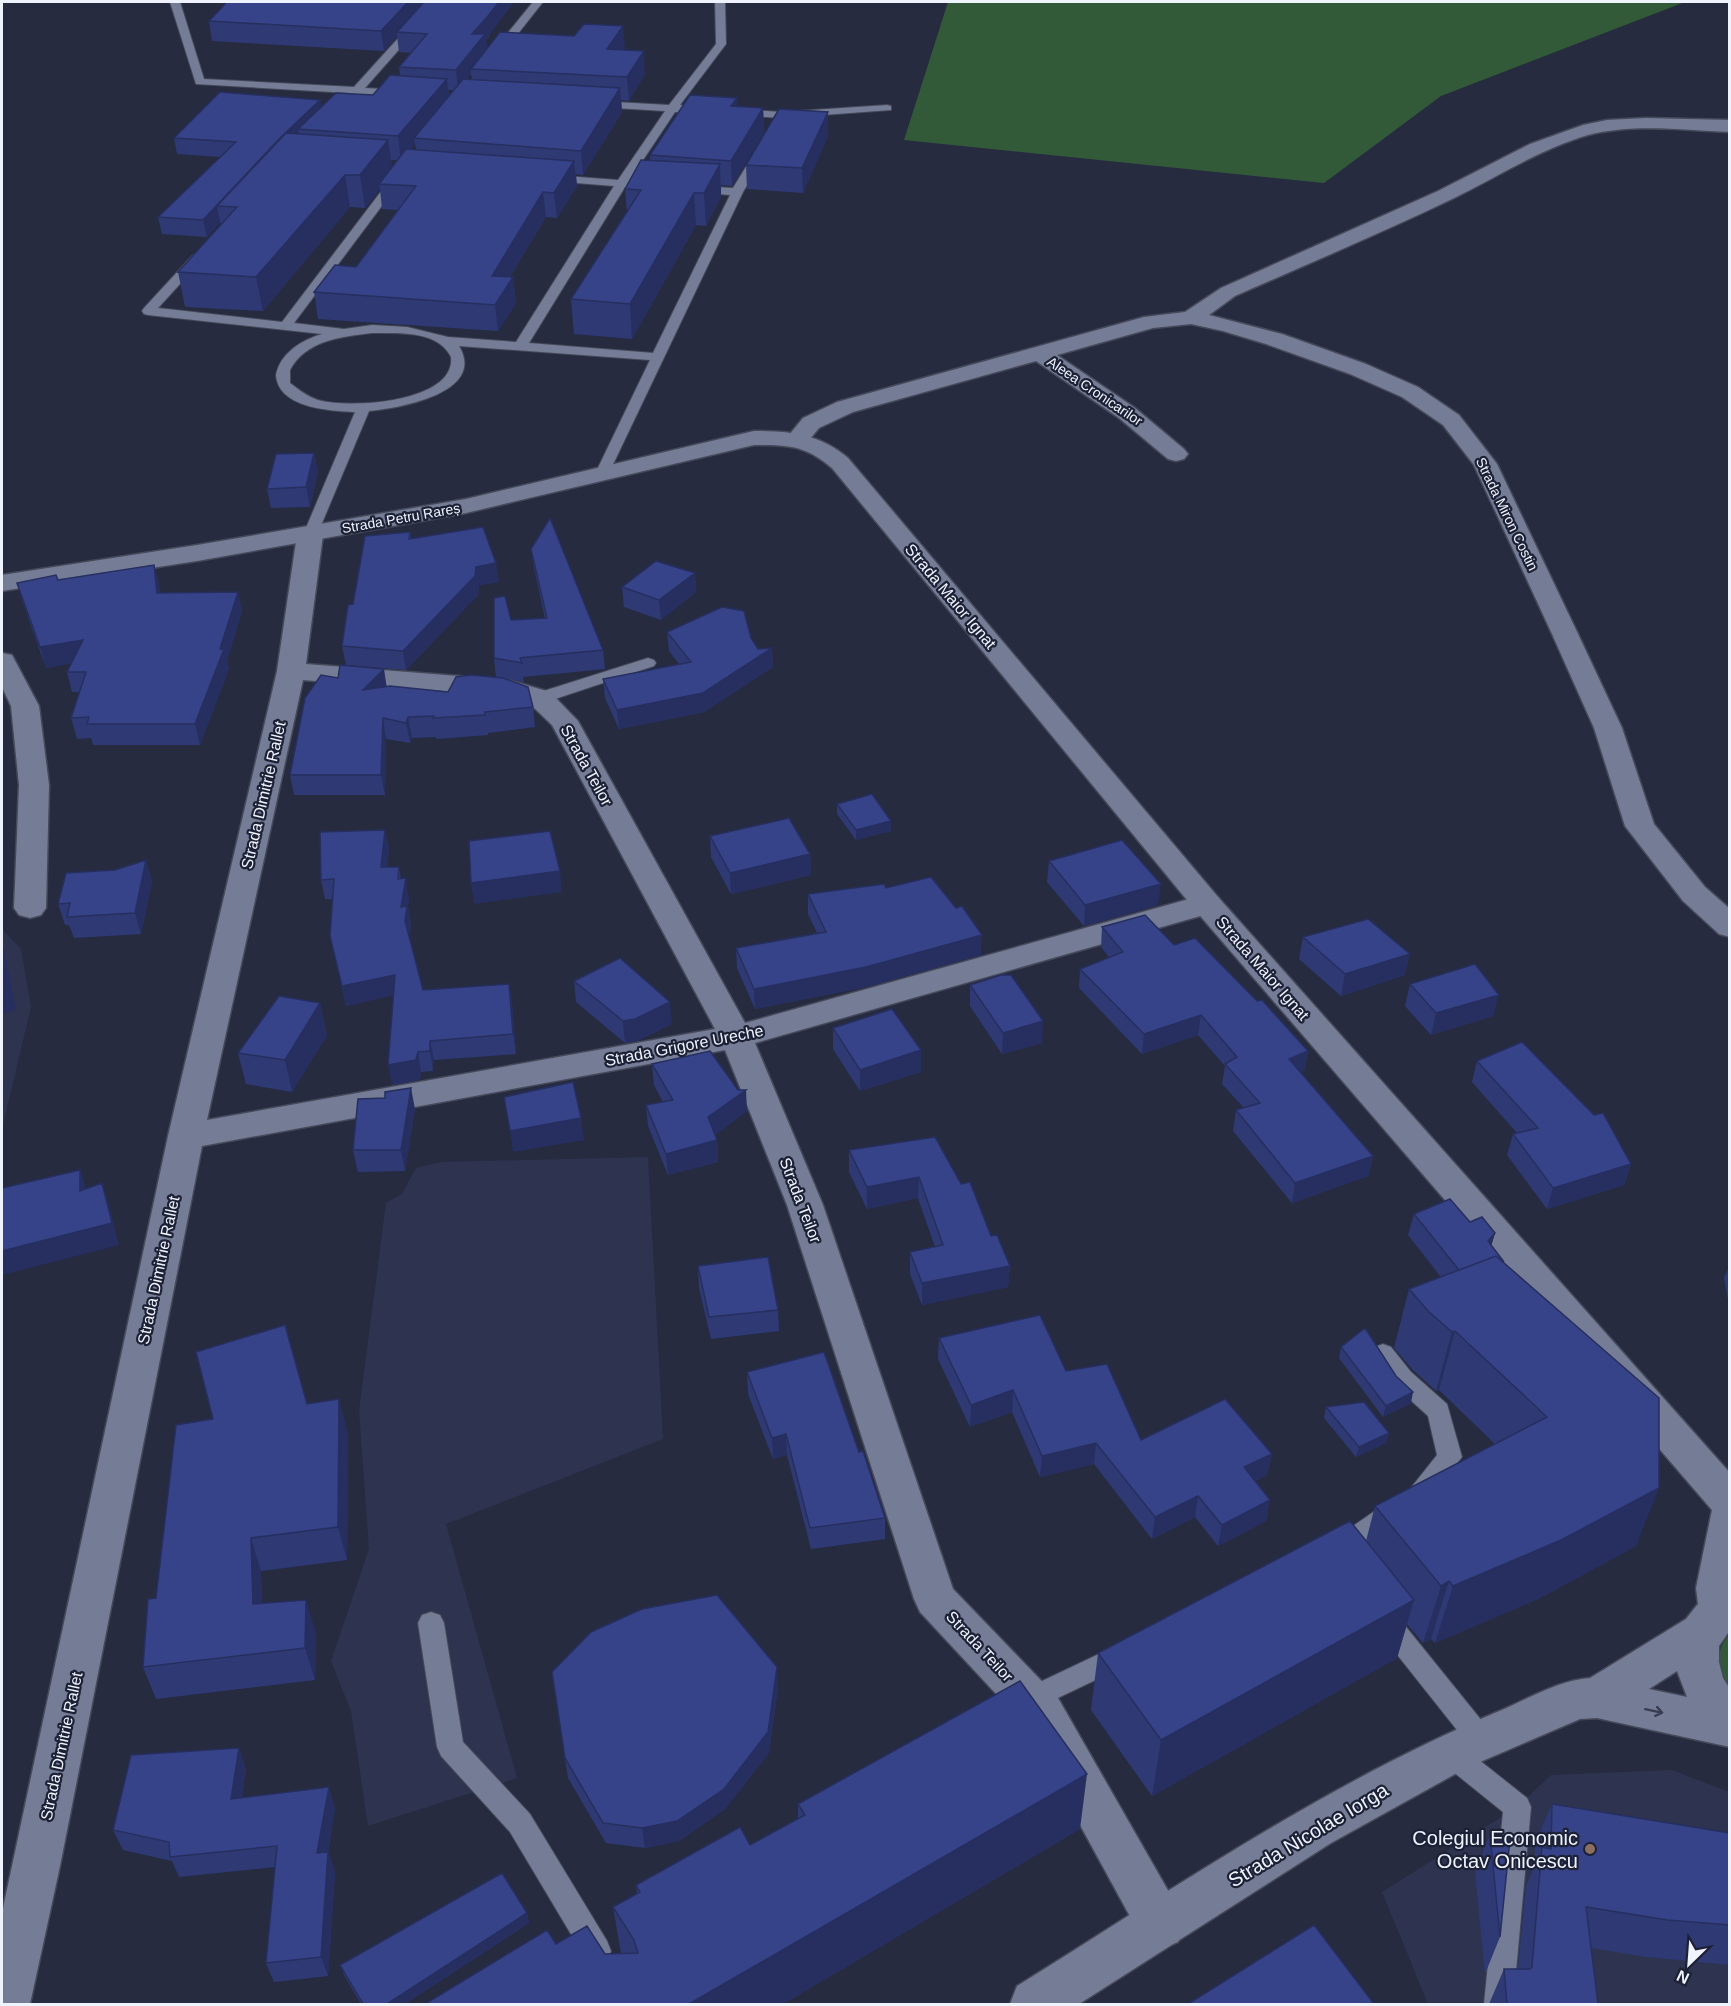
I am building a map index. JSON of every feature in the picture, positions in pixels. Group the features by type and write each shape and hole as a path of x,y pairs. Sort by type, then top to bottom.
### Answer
{"street":[{"path":"1191,318 1228,292 1445,195 1537,148 1583,131 1607,126 1646,124 1730,126"},
{"name":"Strada Miron Costin","path":"797,440 811,423 845,407 1152,322 1191,318 1227,325 1264,336 1358,369 1410,392 1451,420 1485,464 1608,728 1641,826 1694,894 1730,927"},
{"name":"Aleea Cronicarilor","path":"1040,354 1112,400 1176,454"},
{"name":"Strada Petru Rareș","path":"2,583 310,535 466,506 754,438 797,440"},
{"name":"Strada Maior Ignat","path":"797,440 824,447 840,463 1207,904 1730,1502"},
{"name":"Strada Dimitrie Rallet","path":"5,2004 36,1866 186,1136 291,671 310,535"},
{"path":"2,661 25,706 34,785 30,908"},
{"name":"Strada Teilor","path":"291,671 509,688 540,698 564,721 736,1037 805,1205 935,1599 1042,1712 1161,1925"},
{"name":"Strada Grigore Ureche","path":"186,1136 736,1037 1207,904"},
{"path":"1730,1515 1717,1588 1717,1617 1697,1646 1696,1662 1700,1679 1708,1696 1730,1725"},
{"name":"Strada Nicolae Iorga","path":"1597,1698 1717,1617"},
{"name":"Strada Nicolae Iorga","path":"1035,2004 1314,1827 1466,1746 1579,1699 1597,1698 1730,1725"}],"lane":[{"path":"175,2 200,82 415,94"},
{"path":"342,105 436,2"},
{"path":"489,62 538,2"},
{"path":"520,346 621,184 672,108 721,44 720,2"},
{"path":"590,104 722,111 779,119 887,108"},
{"path":"602,474 737,192 765,144"},
{"path":"285,326 406,166"},
{"path":"537,177 737,192"},
{"path":"202,252 148,311 343,333"},
{"path":"445,341 457,352 459,364 454,376 440,388 401,403 363,408 336,407 312,402 295,394 284,384 282,372 287,360 294,354 320,339 372,329 401,329 426,333 445,341 657,357"},
{"path":"310,535 363,408"},
{"path":"540,698 648,663"},
{"path":"1333,1560 1421,1492 1450,1457 1438,1412 1403,1379 1383,1353"},
{"path":"1369,1600 1466,1746 1517,1807 1499,2004"},
{"path":"431,1623 450,1747 520,1823 613,1976"},
{"path":"1030,1699 1143,1644"}],"shaded area":[{"path":"2,929 21,949 31,1007 2,1129"},
{"path":"648,1157 663,1439 446,1524 517,1778 368,1826 351,1711 331,1661 369,1549 359,1411 386,1203 402,1194 416,1168 442,1162"},
{"name":"Colegiul Economic Octav Onicescu","path":"1672,1770 1729,1792 1729,2004 1428,2004 1382,1892 1517,1807 1551,1775"}],"green space":[{"path":"948,2 1685,2 1441,96 1324,183 904,140"},
{"path":"1729,1635 1729,1694 1721,1672 1719,1657"}],"building":[{"path":"227,2 408,2 381,31 209,21"},
{"path":"424,2 499,2 472,34 485,34 456,70 399,67 427,34 397,32"},
{"path":"584,24 623,26 607,49 644,51 627,77 471,69 500,32 574,36"},
{"path":"390,75 447,79 398,136 298,129 336,93 373,95"},
{"path":"463,79 620,88 581,151 414,138"},
{"path":"220,92 320,100 280,138 203,220 158,217 236,142 174,138"},
{"path":"690,95 737,98 731,106 763,108 731,161 650,155"},
{"path":"779,109 828,112 802,168 746,165"},
{"path":"286,133 388,140 360,175 345,175 256,277 178,272 237,207 217,206"},
{"path":"406,149 574,161 554,193 543,192 492,276 513,277 495,305 314,292 335,265 356,267 416,186 379,184"},
{"path":"641,160 720,164 704,193 694,193 630,304 571,299 641,190 625,189"},
{"path":"314,453 306,487 267,489 276,454"},
{"path":"550,518 603,650 520,658 522,663 494,658 494,598 505,596 511,620 547,618 531,549"},
{"path":"483,527 496,563 476,567 475,576 403,651 342,646 348,605 353,604 365,536 410,532 409,539"},
{"path":"656,561 695,573 659,600 622,587"},
{"path":"154,565 157,593 238,592 220,649 224,649 195,724 87,724 89,717 71,718 86,672 67,672 83,640 40,647 17,583 56,575 58,580"},
{"path":"722,607 744,611 751,638 758,649 772,648 703,693 617,710 603,679 691,662 667,632"},
{"path":"340,665 384,669 363,690 390,686 448,692 456,677 471,675 503,678 528,687 533,707 485,712 485,715 408,717 406,723 383,718 381,775 290,775 305,698 321,675 338,678"},
{"path":"872,794 891,821 856,830 837,804"},
{"path":"789,818 810,854 730,873 710,836"},
{"path":"385,830 381,867 399,867 398,879 406,878 401,907 407,906 405,921 423,990 509,984 513,1034 430,1041 430,1051 418,1052 416,1060 388,1065 395,975 342,986 330,936 334,879 321,880 320,832"},
{"path":"550,831 560,871 471,883 469,841"},
{"path":"1122,840 1161,884 1085,905 1049,861"},
{"path":"146,860 135,913 67,917 70,903 58,904 66,873 115,870"},
{"path":"931,877 956,908 962,906 982,935 866,967 754,989 736,948 826,932 808,894 884,884 886,888"},
{"path":"1145,915 1174,945 1195,938 1257,1001 1262,1000 1308,1051 1289,1059 1373,1156 1295,1183 1236,1110 1260,1103 1225,1064 1237,1057 1201,1015 1144,1034 1080,969 1123,952 1102,927"},
{"path":"1368,919 1410,954 1345,974 1303,937"},
{"path":"620,958 670,1002 635,1019 623,1021 574,981"},
{"path":"1475,964 1499,995 1436,1013 1410,984"},
{"path":"1001,975 1011,975 1043,1021 1003,1033 970,985"},
{"path":"279,996 320,1003 285,1060 238,1053"},
{"path":"892,1009 921,1050 860,1070 833,1028"},
{"path":"1522,1042 1594,1115 1603,1113 1631,1164 1553,1188 1513,1134 1538,1128 1477,1061"},
{"path":"710,1051 738,1090 746,1090 708,1117 717,1140 666,1154 646,1105 673,1100 652,1064"},
{"path":"573,1082 581,1118 510,1131 504,1097"},
{"path":"411,1088 401,1150 353,1150 358,1099 385,1098 385,1092"},
{"path":"935,1137 961,1184 970,1182 991,1236 997,1235 1010,1266 922,1283 910,1252 943,1245 919,1177 867,1187 849,1150"},
{"path":"80,1170 80,1191 102,1183 112,1223 2,1251 2,1188"},
{"path":"1450,1199 1470,1222 1482,1217 1495,1233 1488,1241 1504,1262 1496,1256 1459,1270 1414,1214"},
{"path":"1496,1256 1659,1398 1659,1488 1561,1540 1453,1586 1449,1581 1441,1586 1375,1506 1547,1417 1455,1331 1452,1332 1428,1311 1409,1289"},
{"path":"768,1257 778,1310 709,1317 698,1266"},
{"path":"1040,1315 1066,1371 1107,1364 1141,1440 1225,1399 1272,1454 1244,1467 1270,1500 1222,1525 1198,1496 1155,1517 1096,1443 1042,1456 1013,1390 971,1405 939,1338"},
{"path":"285,1325 307,1404 339,1399 338,1527 251,1538 253,1604 306,1600 305,1648 143,1667 148,1599 156,1598 176,1425 213,1419 196,1352"},
{"path":"1365,1328 1396,1376 1413,1392 1386,1406 1341,1347"},
{"path":"824,1352 859,1452 863,1451 885,1518 810,1528 786,1434 772,1438 747,1372"},
{"path":"1364,1402 1389,1433 1359,1447 1326,1407"},
{"path":"1350,1521 1414,1600 1161,1740 1098,1653"},
{"path":"717,1595 777,1667 768,1732 724,1789 677,1821 642,1828 603,1823 565,1758 552,1672 591,1632 642,1609"},
{"path":"1020,1681 1087,1774 689,2004 425,2004 547,1930 556,1944 587,1926 605,1954 638,1953 634,1940 613,1907 640,1892 636,1885 740,1827 750,1845 805,1815 798,1804"},
{"path":"239,1748 231,1799 329,1787 317,1853 328,1852 321,1957 266,1963 277,1846 170,1857 169,1842 113,1830 131,1755"},
{"path":"1552,1804 1730,1833 1730,1925 1667,1920 1586,1907 1598,2004 1507,2004 1504,1969 1530,1969 1532,1967 1542,1847 1551,1849"},
{"path":"1490,1834 1510,1839 1500,1937"},
{"path":"502,1873 527,1913 387,2004 363,2004 340,1965"},
{"path":"1314,1925 1374,2004 1188,2004"}],"place":[{"name":"Colegiul Economic Octav Onicescu","path":"1590,1849"}]}
